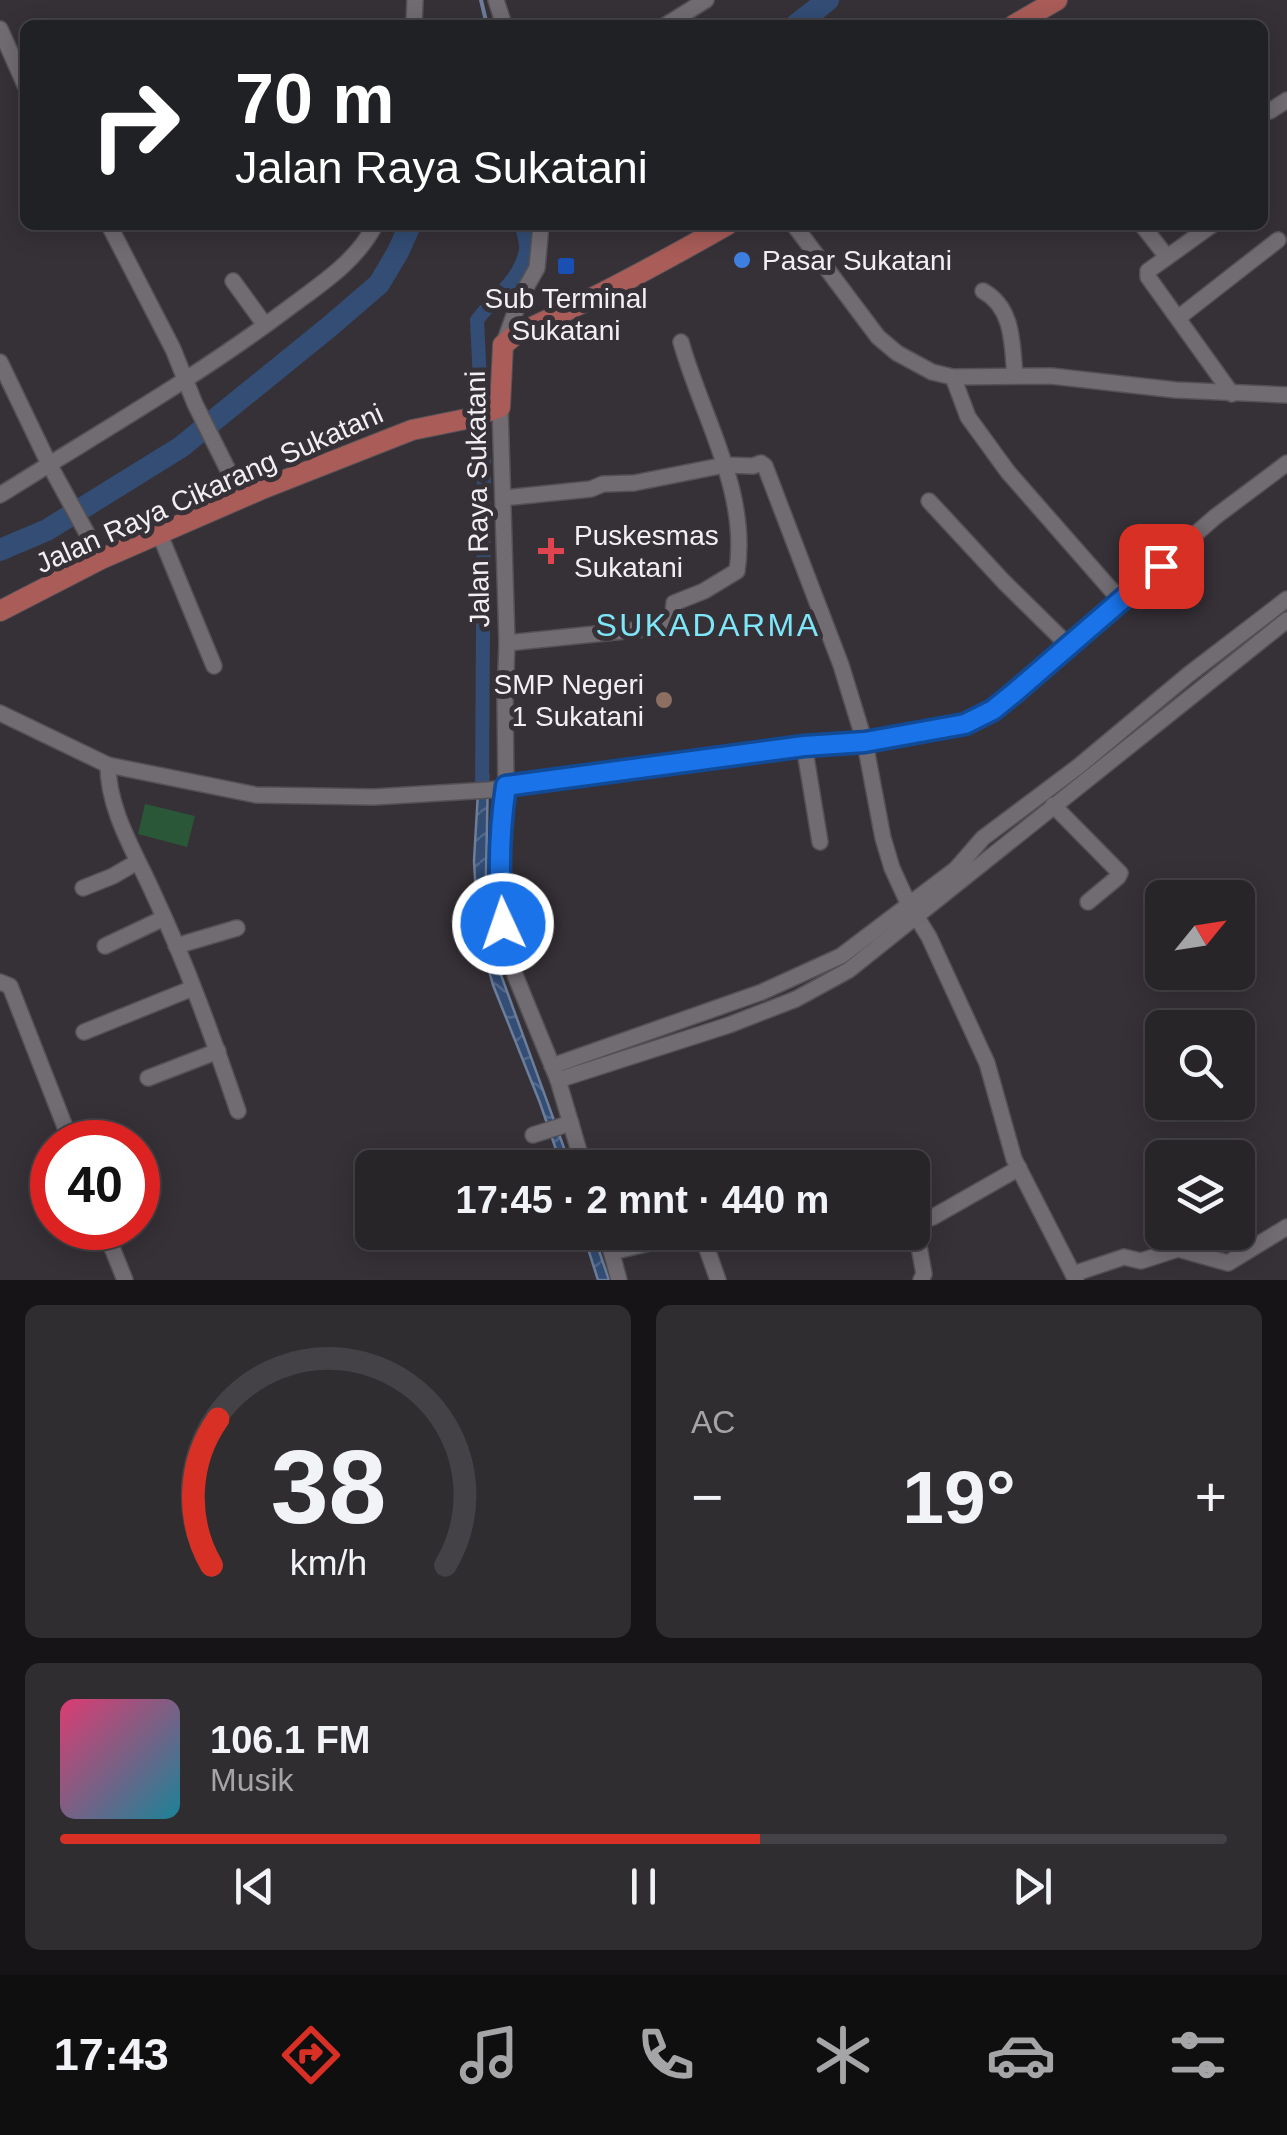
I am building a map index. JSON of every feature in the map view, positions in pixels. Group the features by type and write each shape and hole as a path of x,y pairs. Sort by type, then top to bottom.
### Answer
{"main road":[{"path":"1023,20 1057,0"},
{"name":"Jalan Raya Sukatani","path":"486,412 504,345 515,334 619,285 718,230"},
{"name":"Jalan Raya Cikarang Sukatani","path":"0,611 98,553 160,534 412,430 486,412"}],"street":[{"path":"674,20 706,0"},
{"path":"0,29 20,74"},
{"path":"1270,111 1287,100"},
{"path":"112,230 242,498"},
{"path":"0,495 186,380 265,326 334,274 354,256 372,230"},
{"path":"504,345 520,296 537,268 541,230"},
{"path":"798,230 878,337 932,372 953,377 1050,376 1287,396"},
{"path":"1146,230 1167,257"},
{"path":"1205,230 1148,271 1148,277 1232,394"},
{"path":"1178,318 1278,240"},
{"path":"233,282 265,326"},
{"path":"983,291 1004,310 1015,376"},
{"path":"507,643 664,627 673,617 674,603 737,571 736,506 681,342"},
{"path":"0,362 98,553"},
{"path":"953,377 968,416 999,460 1121,600"},
{"name":"Jalan Raya Sukatani","path":"486,412 504,498 506,786 500,824 500,898 515,976 555,1073 553,1129 570,1150"},
{"path":"0,714 108,765 256,795 374,797 489,790 804,746 865,742 965,724 1014,693 1214,518 1287,462"},
{"path":"504,498 591,490 603,484 634,483 725,465 766,466 841,665 865,742 892,868 987,1063 1019,1168 1075,1277 1124,1258 1141,1261 1178,1249 1228,1263 1287,1227"},
{"path":"929,501 1068,645"},
{"path":"160,534 214,666"},
{"path":"555,1073 711,1030 796,999 850,970 1053,806 1116,745 1287,599"},
{"path":"555,1073 812,971 916,917 983,838 1287,620"},
{"path":"804,746 820,842"},
{"path":"108,765 108,785 136,862 176,946 238,1111"},
{"path":"1053,806 1120,873 1088,902"},
{"path":"83,888 136,862"},
{"path":"105,946 164,918"},
{"path":"176,946 237,928"},
{"path":"812,971 820,986"},
{"path":"0,982 10,986 62,1120"},
{"path":"84,1032 193,988"},
{"path":"704,1014 711,1030"},
{"path":"667,1026 683,1039"},
{"path":"148,1078 218,1052"},
{"path":"930,1218 1019,1168"},
{"path":"113,1250 125,1280"},
{"path":"619,1280 612,1252 621,1250"},
{"path":"706,1250 718,1280"},
{"path":"919,1250 922,1280"}],"green space":[{"path":"145,804 195,816 187,847 138,834"}],"water":[{"path":"479,775 488,775 485,921 489,942 565,1150 556,1150 493,985 478,931 474,861"},
{"path":"588,1250 599,1250 609,1280 598,1280"}],"waterway":[{"path":"481,0 486,20"},
{"path":"802,20 828,0"},
{"path":"0,550 47,530 181,447 379,284 408,230"},
{"path":"482,792 484,462 477,320 519,270 526,250 523,230"}],"place":[{"name":"Pasar Sukatani","path":"742,260"},
{"name":"Sub Terminal Sukatani","path":"566,266"},
{"name":"Puskesmas Sukatani","path":"551,551"},
{"name":"SMP Negeri 1 Sukatani","path":"664,700"}],"district":[{"name":"SUKADARMA","path":"708,625"}],"route":[{"path":"503,924 500,824 506,786 804,746 865,742 965,724 993,710 1161,566"}]}
